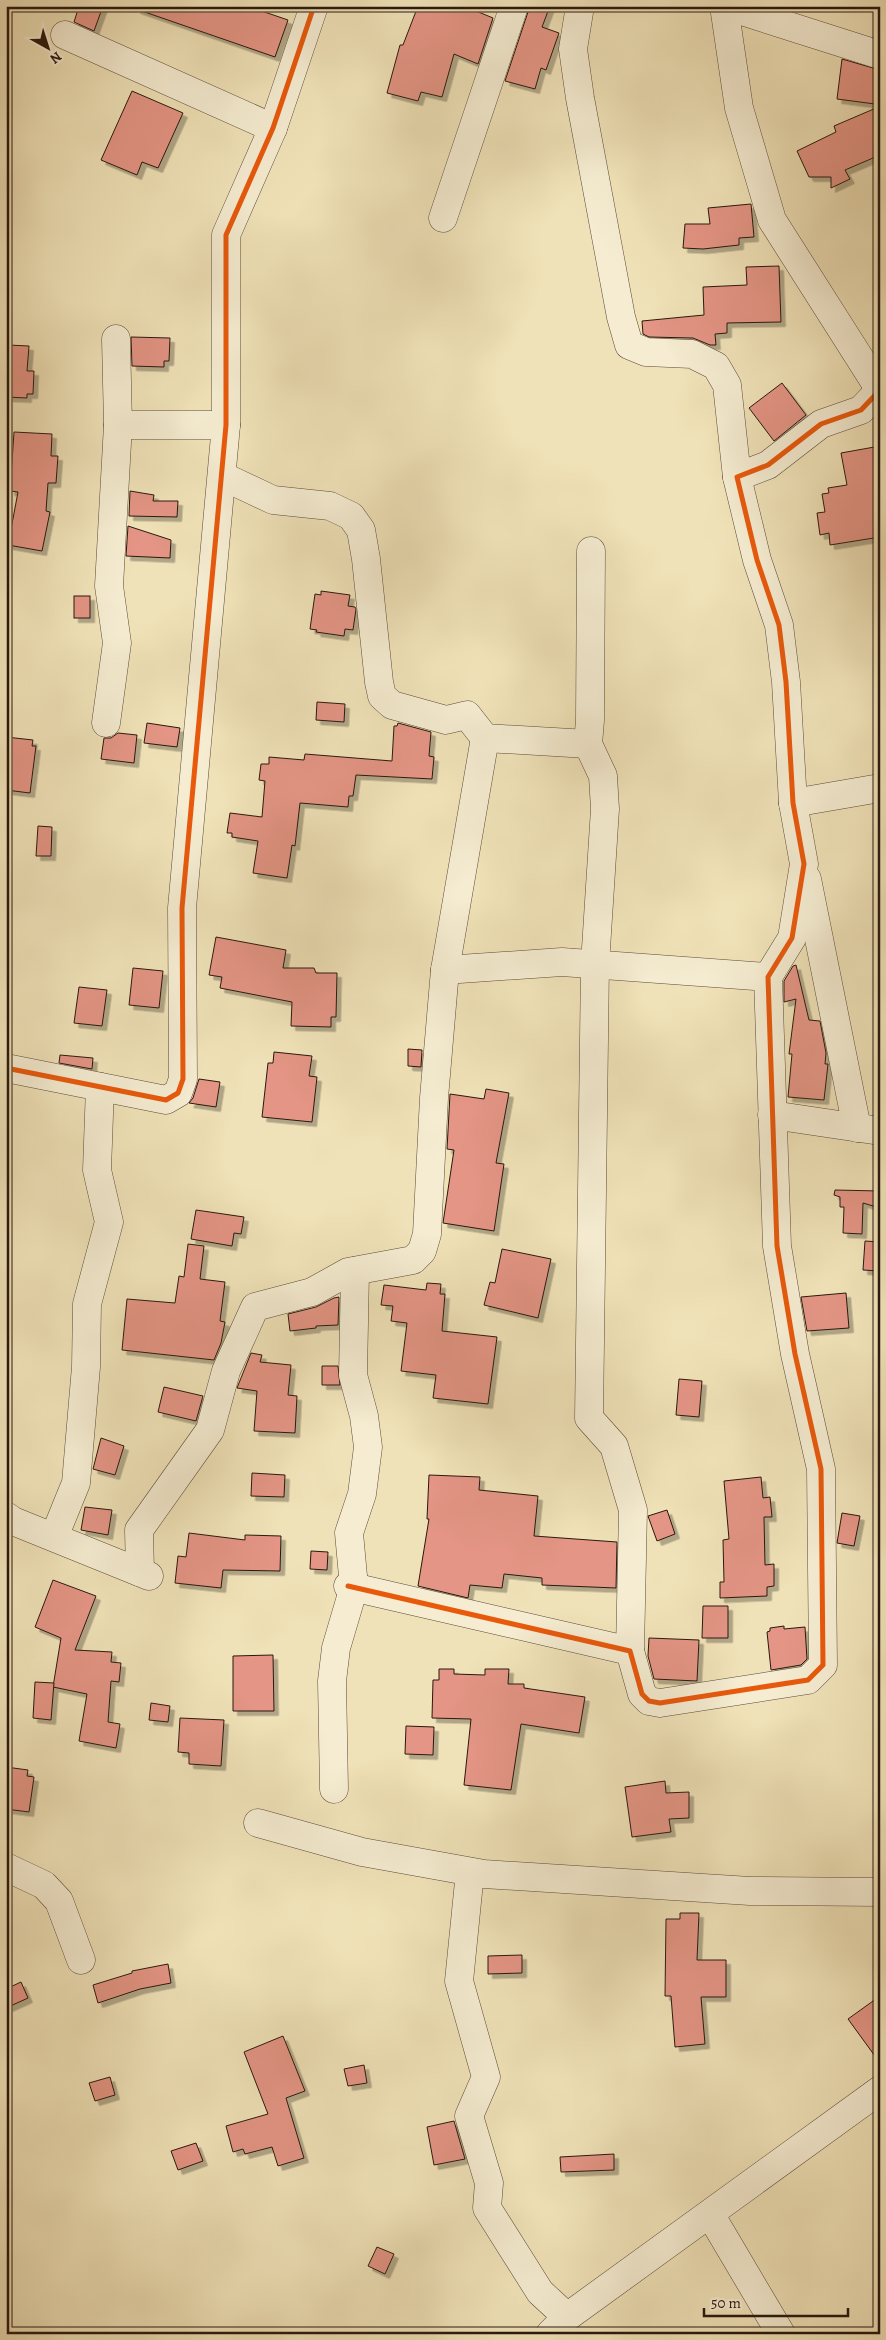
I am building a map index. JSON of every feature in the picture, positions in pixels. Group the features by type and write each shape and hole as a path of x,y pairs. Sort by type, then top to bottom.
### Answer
{"street":[{"path":"6,1068 166,1100 178,1093 183,1079 182,908 226,425 226,235 273,128 314,6"},
{"path":"443,218 514,6"},
{"path":"580,6 573,49 580,98 620,317 630,345 646,352 692,354 716,366 727,385 737,478 757,560 779,625 786,682 793,803 804,864 869,1129 772,1115"},
{"path":"737,478 768,465 821,424 861,410 880,390 772,220 740,108 725,6 880,55"},
{"path":"65,35 273,128"},
{"path":"106,723 117,642 109,586 118,425 116,339"},
{"path":"118,425 226,425"},
{"path":"6,1516 13,1521 144,1574 140,1530 210,1430 226,1371 255,1307 312,1292 348,1272 413,1260 422,1251 426,1234 434,1098 445,970 485,738 467,715 446,720 392,704 382,696 366,559 361,530 351,516 330,506 273,500 222,476"},
{"path":"591,551 590,720 588,744 603,776 605,809 595,964 589,1418 614,1446 633,1510 630,1651 642,1694 649,1701 660,1703 808,1680 823,1665 821,1469 795,1354 777,1246 768,977 792,938 804,864"},
{"path":"485,738 588,744"},
{"path":"793,803 880,788"},
{"path":"445,970 562,962 768,977"},
{"path":"54,1537 76,1483 86,1367 87,1304 109,1222 97,1170 100,1086"},
{"path":"334,1789 332,1681 336,1648 351,1587 349,1533 362,1494 368,1447 364,1416 353,1375 355,1271"},
{"path":"351,1587 630,1651"},
{"path":"258,1823 362,1852 470,1872 750,1892 880,1892"},
{"path":"6,1866 44,1884 59,1900 81,1960"},
{"path":"470,1872 459,1981 486,2077 469,2116 489,2182 487,2208 559,2325 710,2214 877,2099"},
{"path":"710,2214 781,2334"}],"building":[{"path":"79,6 103,6 94,31 74,22"},
{"path":"137,6 247,6 288,20 275,57 136,9"},
{"path":"418,6 464,6 493,18 478,64 454,54 442,97 421,92 418,101 387,93 400,45 403,45"},
{"path":"530,6 550,6 542,27 559,33 546,70 541,68 535,89 505,81"},
{"path":"842,59 880,70 875,104 837,99"},
{"path":"132,91 183,113 158,168 142,162 137,175 101,160"},
{"path":"876,108 880,118 880,155 845,170 850,179 831,188 831,177 809,177 797,151 836,132 834,126"},
{"path":"751,204 754,237 739,238 739,245 703,249 683,248 685,224 710,224 708,208"},
{"path":"779,266 781,322 727,323 727,333 715,334 716,345 710,345 693,338 649,337 643,334 642,321 704,315 703,287 747,285 746,267"},
{"path":"131,337 170,338 169,361 164,361 164,367 132,366"},
{"path":"8,345 29,346 27,371 34,371 33,394 27,394 27,398 6,397"},
{"path":"782,383 806,415 774,441 749,408"},
{"path":"14,432 52,434 51,456 58,456 56,483 48,483 46,511 50,512 42,551 8,545 18,492 10,491"},
{"path":"880,446 880,537 830,545 829,533 820,535 817,513 825,512 822,494 829,493 828,488 847,485 841,453"},
{"path":"130,491 154,495 153,501 178,501 177,517 129,516"},
{"path":"128,526 171,540 170,558 126,556"},
{"path":"321,591 350,595 348,606 355,607 356,609 353,630 345,629 344,636 316,632 317,630 310,629 315,594 321,595"},
{"path":"74,596 90,596 90,618 74,618"},
{"path":"317,702 345,704 344,722 316,720"},
{"path":"147,723 180,728 177,747 144,743"},
{"path":"398,723 431,732 429,756 434,757 432,779 356,775 353,796 349,796 348,807 300,803 295,846 292,845 287,878 253,873 258,841 232,837 232,833 227,833 230,813 262,817 265,781 259,780 261,764 269,764 269,757 304,760 305,754 392,761 394,726 397,726"},
{"path":"118,733 137,735 134,763 101,759 104,738 111,738"},
{"path":"6,737 33,740 32,746 36,746 30,793 6,790"},
{"path":"38,826 52,827 51,856 36,856"},
{"path":"216,937 286,950 283,968 314,968 316,973 337,973 336,1017 331,1017 331,1027 291,1026 292,1002 220,988 222,977 209,975"},
{"path":"796,965 809,1020 820,1021 826,1053 825,1064 828,1064 824,1100 788,1097 792,1054 789,1054 796,999 784,1002 784,981 793,966"},
{"path":"133,968 163,971 159,1008 129,1005"},
{"path":"79,987 107,990 102,1026 74,1023"},
{"path":"408,1049 422,1050 421,1067 408,1066"},
{"path":"274,1052 312,1056 309,1076 317,1077 312,1122 262,1117 268,1063 273,1063"},
{"path":"60,1055 93,1058 92,1069 59,1063"},
{"path":"199,1079 220,1082 216,1107 189,1103 193,1098"},
{"path":"486,1089 509,1093 496,1163 504,1164 494,1231 443,1223 454,1150 447,1149 450,1094 484,1099"},
{"path":"835,1190 880,1191 880,1208 863,1203 862,1234 843,1233 844,1207 840,1207 840,1197 834,1195"},
{"path":"196,1210 244,1217 241,1234 234,1233 232,1246 191,1239"},
{"path":"865,1241 880,1242 880,1271 863,1270"},
{"path":"188,1244 204,1246 200,1279 225,1282 220,1321 225,1322 221,1343 214,1360 122,1350 127,1299 175,1303 179,1276 184,1277"},
{"path":"502,1249 551,1259 538,1318 484,1305 490,1282 495,1283"},
{"path":"427,1283 441,1284 440,1294 445,1294 442,1331 497,1337 488,1404 433,1398 436,1375 401,1371 407,1323 391,1321 393,1306 381,1305 384,1285 426,1290"},
{"path":"846,1293 849,1328 807,1331 801,1297"},
{"path":"339,1297 338,1325 316,1326 316,1328 290,1331 288,1314 316,1307"},
{"path":"251,1353 262,1355 260,1362 291,1365 288,1395 297,1396 295,1433 254,1431 257,1391 237,1388"},
{"path":"322,1366 338,1366 340,1385 322,1385"},
{"path":"679,1379 702,1381 699,1417 676,1415"},
{"path":"164,1387 203,1396 196,1421 158,1412"},
{"path":"101,1438 124,1446 115,1475 93,1469"},
{"path":"252,1473 285,1475 284,1497 251,1496"},
{"path":"429,1475 480,1477 479,1490 538,1496 534,1536 617,1542 616,1588 542,1585 542,1578 504,1574 502,1588 470,1585 468,1598 418,1586 429,1519 427,1519"},
{"path":"761,1477 763,1498 770,1497 772,1517 764,1517 765,1565 774,1564 774,1586 767,1587 767,1596 720,1598 720,1582 724,1582 723,1540 729,1539 724,1481"},
{"path":"85,1507 112,1510 108,1535 81,1530"},
{"path":"667,1510 675,1534 657,1541 648,1516"},
{"path":"842,1513 860,1516 854,1546 837,1543"},
{"path":"189,1533 245,1540 245,1535 281,1536 280,1571 223,1570 221,1588 175,1583 178,1556 186,1557"},
{"path":"311,1551 328,1552 327,1570 310,1569"},
{"path":"53,1580 96,1596 75,1650 112,1652 111,1662 121,1663 119,1682 111,1681 108,1722 120,1724 116,1748 79,1741 87,1694 53,1687 61,1638 35,1627"},
{"path":"703,1606 728,1606 728,1638 702,1638"},
{"path":"784,1626 784,1629 805,1627 807,1659 801,1665 771,1670 767,1632 770,1631 770,1628"},
{"path":"649,1638 699,1640 697,1681 654,1679 648,1656"},
{"path":"273,1655 274,1711 233,1711 233,1656"},
{"path":"439,1669 454,1669 454,1674 485,1675 485,1669 509,1669 508,1684 524,1684 524,1688 585,1697 579,1733 521,1724 511,1790 464,1785 471,1719 432,1718 433,1680 439,1680"},
{"path":"35,1682 54,1683 51,1720 33,1718"},
{"path":"151,1703 170,1706 168,1722 149,1720"},
{"path":"180,1718 224,1720 221,1766 189,1764 189,1753 178,1752"},
{"path":"406,1726 434,1727 433,1755 405,1754"},
{"path":"6,1767 28,1770 27,1776 34,1777 29,1812 6,1809"},
{"path":"665,1781 666,1793 689,1792 689,1818 669,1819 671,1832 632,1837 625,1787"},
{"path":"680,1913 699,1913 697,1960 726,1960 726,1997 701,1997 705,2044 675,2047 671,1996 665,1996 666,1919 680,1919"},
{"path":"522,1955 522,1973 488,1974 488,1956"},
{"path":"168,1964 171,1983 140,1989 98,2003 93,1985 132,1973 132,1971"},
{"path":"21,1982 28,1998 6,2008 6,1989"},
{"path":"880,1996 880,2063 848,2019"},
{"path":"283,2036 305,2091 286,2098 304,2158 278,2166 272,2147 245,2154 243,2149 233,2152 226,2126 268,2114 244,2052"},
{"path":"364,2065 367,2083 348,2086 344,2069"},
{"path":"110,2077 115,2095 95,2101 89,2083"},
{"path":"454,2121 465,2159 434,2165 427,2127"},
{"path":"196,2143 203,2161 178,2170 171,2151"},
{"path":"614,2154 614,2170 561,2172 560,2157"},
{"path":"377,2247 394,2254 385,2274 368,2266"}],"cycle path":[{"path":"6,1068 166,1100 178,1093 183,1079 182,908 226,425 226,235 273,128 314,6"},
{"path":"348,1586 630,1651 642,1694 649,1701 660,1703 808,1680 823,1665 821,1469 795,1354 777,1246 768,977 792,938 804,864 793,803 786,682 779,625 757,560 737,477 768,465 821,424 861,410 880,390"}]}
